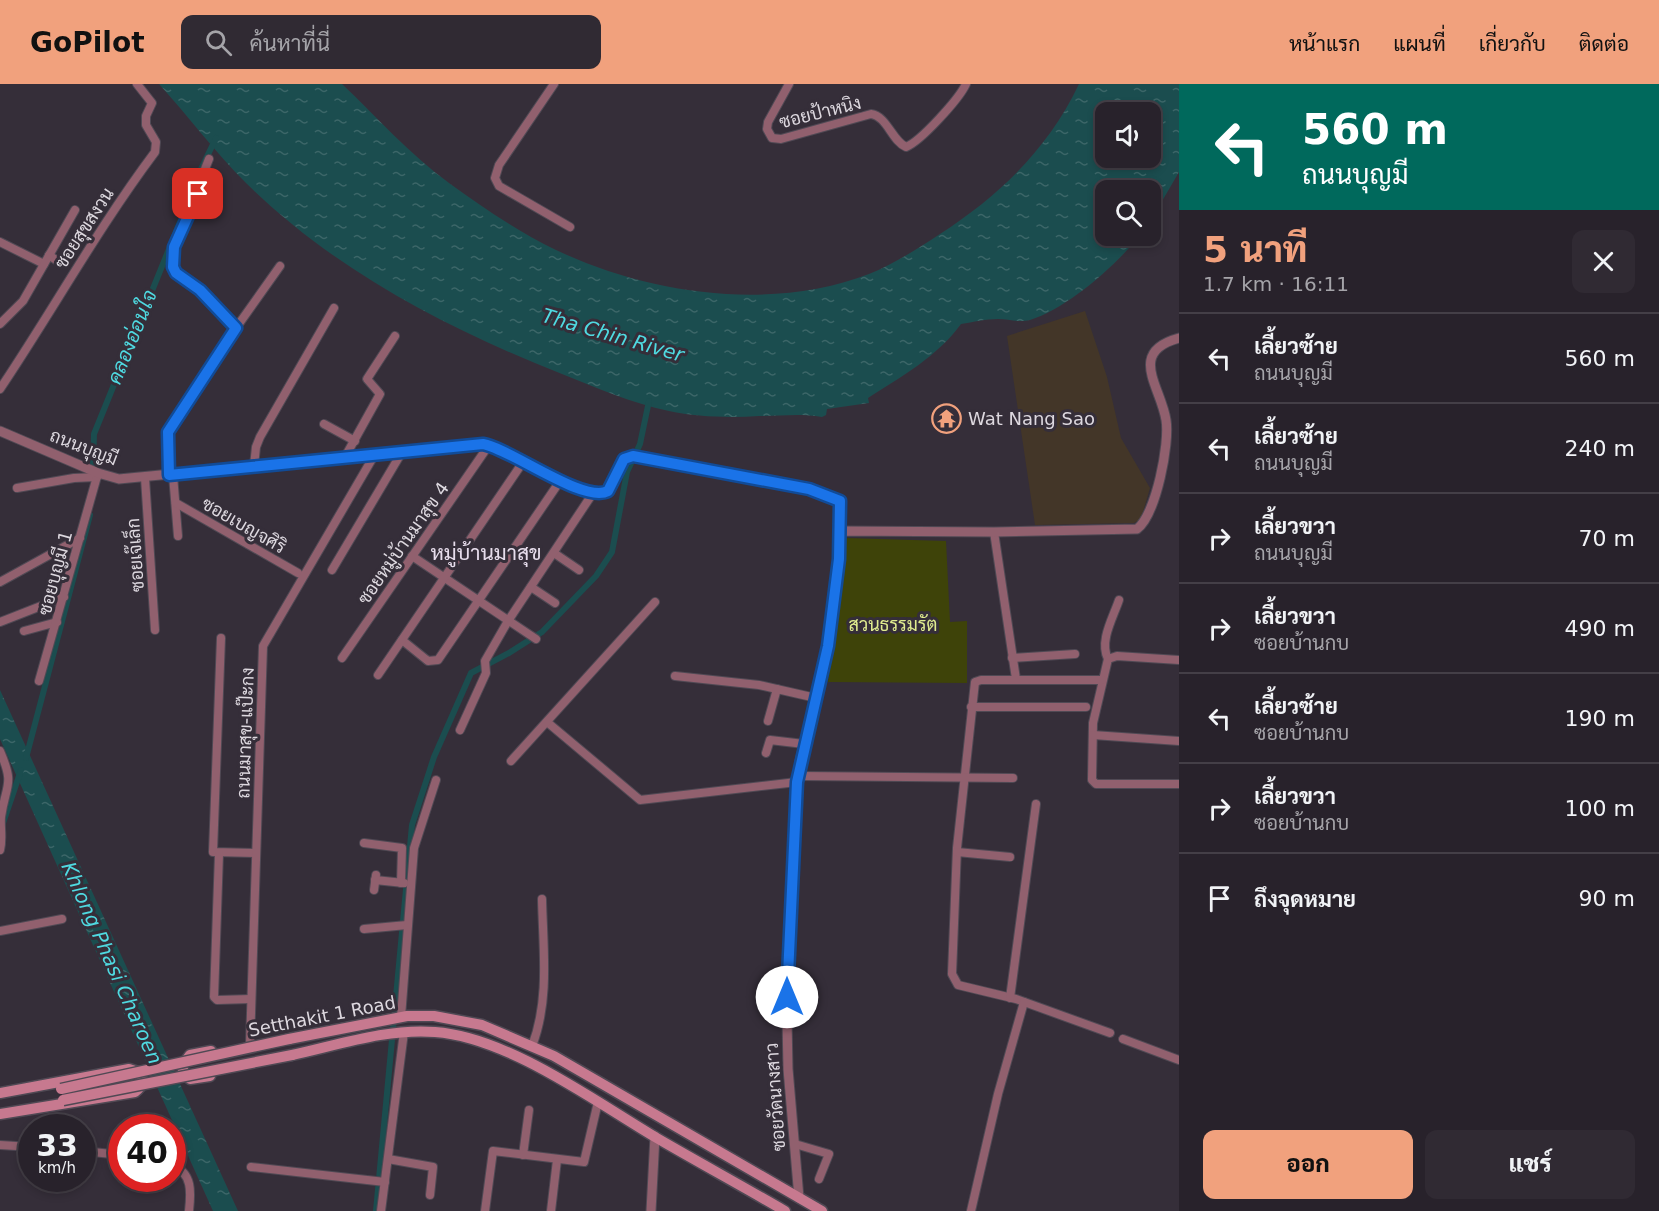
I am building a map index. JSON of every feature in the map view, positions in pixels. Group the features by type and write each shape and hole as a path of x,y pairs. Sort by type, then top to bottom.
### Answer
{"main road":[{"name":"Setthakit 1 Road","path":"0,1112 62,1094 289,1039 386,1019 434,1016 462,1019 532,1046 822,1211"},
{"path":"386,1019 190,1055 183,1062 184,1073 196,1079 297,1058 388,1034"},
{"name":"Setthakit 1 Road","path":"0,1096 62,1094 292,1055 388,1034 434,1032 478,1040 512,1054 785,1211"},
{"path":"0,1096 129,1069 138,1072 142,1079 141,1086 135,1092 0,1112"},
{"path":"702,1163 711,1147"}],"street":[{"name":"ซอยสุขสงวน","path":"0,389 102,225 155,152 156,141 146,128 145,121 152,103 137,84"},
{"path":"554,84 499,165 495,178 499,186 570,227"},
{"name":"ซอยป้าหนิง","path":"789,84 768,122 767,129 772,138 781,139 871,114 878,116 898,142 906,147 914,142 952,103 966,84"},
{"path":"209,159 174,247 173,267 176,273 200,290 236,328"},
{"path":"0,324 23,301 75,210"},
{"path":"49,255 60,262 66,261 90,220"},
{"path":"0,242 44,264"},
{"name":"ซอยเบญจศิริ","path":"178,536 168,432 280,266"},
{"path":"254,466 254,455 260,437 334,308"},
{"path":"345,457 380,394 367,379 395,336"},
{"path":"460,730 486,674 484,664 508,621 593,493 608,491 624,459 636,456 809,489 840,501 841,531 1132,530 1144,522 1157,487 1167,440 1167,422 1151,375 1150,361 1160,346 1179,338"},
{"path":"324,424 355,441"},
{"name":"ถนนบุญมี","path":"0,431 97,475 119,479 475,444 489,445 560,481 593,493"},
{"name":"ซอยหมู่บ้านมาสุข 4","path":"342,658 489,445"},
{"path":"332,570 402,452"},
{"name":"ถนนมาสุข-แป๊ะกง","path":"250,1044 263,646 375,454"},
{"path":"378,675 523,462"},
{"path":"17,488 97,475"},
{"name":"ซอยบุญมี 1","path":"39,681 97,475"},
{"name":"ซอยเจ๊เล็ก","path":"145,478 155,630"},
{"path":"402,640 428,662 434,662 560,481"},
{"name":"ซอยเบญจศิริ","path":"176,503 298,573"},
{"name":"ซอยวัดนางสาว","path":"799,1198 788,1069 787,974 797,779 828,646 841,531"},
{"path":"994,532 1016,679"},
{"path":"0,582 80,538"},
{"path":"554,553 579,570"},
{"path":"412,556 536,639"},
{"path":"531,587 555,603"},
{"path":"0,622 64,597"},
{"path":"1119,600 1105,641 1105,652 1108,659 1102,680 1093,735 1093,783 1179,784"},
{"path":"511,761 655,602"},
{"path":"24,631 57,622"},
{"path":"221,638 213,852 219,854 256,853"},
{"path":"1012,658 1075,654"},
{"path":"1108,659 1117,656 1179,660"},
{"path":"675,676 777,689 816,698"},
{"path":"1102,680 1016,679 975,682 957,852 952,978 958,984 1024,1002 1110,1033"},
{"path":"768,721 777,689"},
{"path":"971,707 1086,707"},
{"path":"547,722 640,800 797,779 1013,778"},
{"path":"1093,735 1179,741"},
{"path":"766,753 770,740 804,744"},
{"path":"0,752 10,778 0,850"},
{"path":"400,1017 414,848 436,780"},
{"path":"1011,998 1036,804"},
{"path":"364,843 402,848 401,883"},
{"path":"957,852 1010,858"},
{"path":"219,854 214,997 217,1000 250,999"},
{"path":"374,890 376,878 410,883"},
{"path":"532,1046 539,1028 543,1002 542,899"},
{"path":"0,931 62,919"},
{"path":"364,929 407,926"},
{"path":"971,1211 998,1094 1024,1002"},
{"path":"381,1211 404,1032"},
{"path":"1123,1039 1179,1059"},
{"path":"485,1211 493,1151 557,1160 581,1162 586,1160 598,1102"},
{"path":"523,1155 529,1110"},
{"path":"651,1211 655,1136"},
{"path":"795,1144 829,1154 819,1179"},
{"path":"0,1145 18,1146"},
{"path":"388,1159 433,1167 430,1196"},
{"path":"551,1211 557,1160"},
{"path":"251,1167 385,1182"},
{"path":"186,1175 191,1192 189,1211"}],"shaded area":[{"path":"1085,311 1107,377 1121,438 1150,488 1141,519 1134,523 1035,525 1007,336"}],"green space":[{"name":"สวนธรรมรัต","path":"846,538 946,541 950,622 967,621 967,683 828,682"}],"water":[{"name":"Tha Chin River","path":"159,84 342,84 407,148 435,172 488,210 556,250 630,278 710,293 751,295 831,286 869,274 923,245 983,203 1020,169 1053,129 1079,84 1179,84 1179,172 1161,203 1161,180 1095,180 1095,246 1131,246 1104,273 1059,306 1030,320 993,319 961,324 952,336 930,356 868,398 869,403 827,409 826,415 822,417 702,416 655,408 601,390 519,356 435,317 355,270 280,214 246,183"},
{"name":"Khlong Phasi Charoen","path":"0,690 238,1211 213,1211 186,1151 186,1114 169,1114 0,739"}],"waterway":[{"name":"คลองอ่อนใจ","path":"201,169 216,138"},
{"name":"คลองอ่อนใจ","path":"93,465 94,434 184,212"},
{"path":"376,1211 412,825 434,757 471,673 542,632 596,576 612,552 627,472 640,444 649,401"},
{"name":"คลองอ่อนใจ","path":"26,758 90,515"},
{"name":"คลองอ่อนใจ","path":"2,826 21,770"}],"place":[{"name":"Wat Nang Sao","path":"947,418"}],"district":[{"name":"หมู่บ้านมาสุข","path":"486,553"}],"route":[{"path":"198,194 174,247 173,267 176,273 200,290 234,323 236,331 168,432 169,475 483,444 500,449 560,481 598,494 608,491 611,487 624,459 639,456 809,489 840,501 839,559 828,646 800,761 795,798 787,997"}]}
